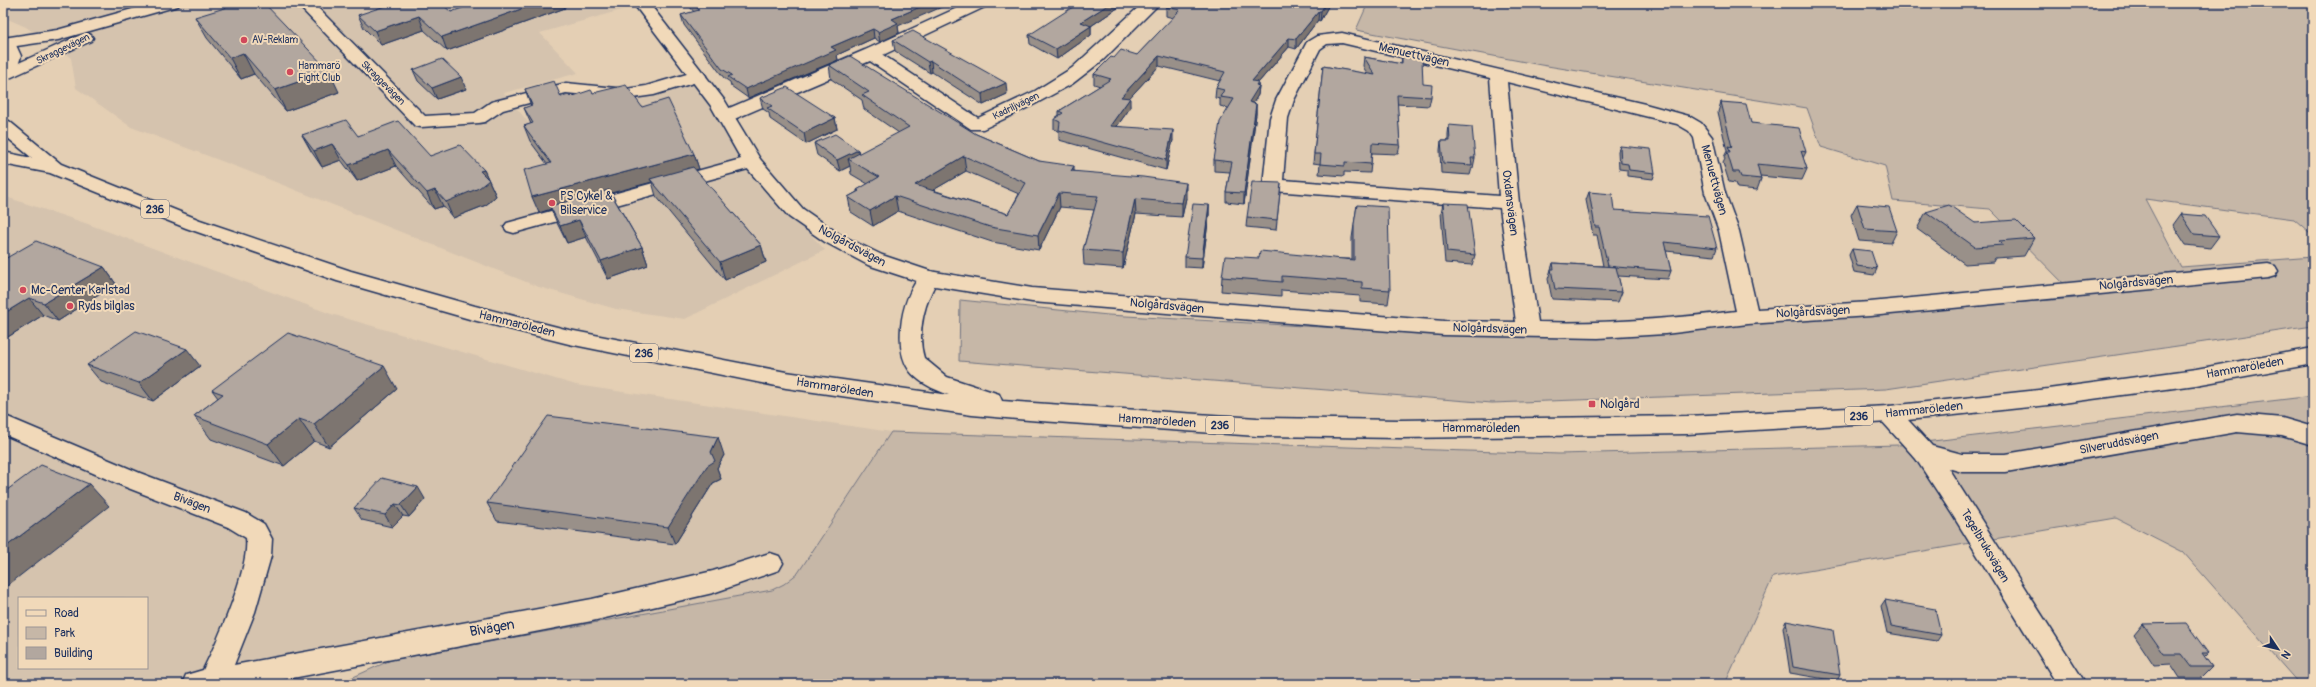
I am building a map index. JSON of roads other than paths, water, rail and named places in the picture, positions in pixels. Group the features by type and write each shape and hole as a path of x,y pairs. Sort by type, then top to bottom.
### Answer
{"street":[{"name":"Skraggevägen","path":"3,44 58,35 145,12 172,3"},
{"name":"Skraggevägen","path":"304,3 422,122 480,118 497,106 566,88 626,94 648,90 697,76"},
{"name":"Nolgårdsvägen","path":"641,3 726,116 752,162 796,213 832,238 875,260 929,278 1032,295 1385,323 1528,330 1598,331 1666,328 1748,317 1870,309 2268,271"},
{"path":"726,116 871,54 981,3"},
{"name":"Kadriljvägen","path":"871,54 977,125 1032,99 1078,72 1110,45 1152,3"},
{"name":"Skraggevägen","path":"3,75 145,12"},
{"name":"Menuettvägen","path":"1509,203 1273,185 1279,118 1285,100 1314,46 1323,39 1342,38 1647,110 1670,116 1695,126 1703,137 1715,193 1729,231 1748,317"},
{"path":"3,44 10,48 13,56 10,66 3,75"},
{"name":"Oxdansvägen","path":"1498,76 1509,203 1528,330"},
{"name":"Hammaröleden","path":"3,125 55,168"},
{"name":"Hammaröleden","path":"3,158 55,168 173,216 344,276 473,313 576,339 786,380 972,407 1041,413 1257,427 1400,429 1687,425 1889,414 2056,396 2196,377 2313,356"},
{"path":"514,228 752,162"},
{"name":"236","path":"929,278 917,296 913,306 911,348 915,362 928,375 946,384 978,396 1041,413"},
{"name":"Tegelbruksvägen","path":"1889,414 1924,453 1961,507 2072,684"},
{"name":"Silveruddsvägen","path":"1924,453 1962,463 2006,463 2238,423 2282,427 2313,436"},
{"name":"Bivägen","path":"3,424 147,486 239,522 257,534 260,541 246,605 233,639 204,683"},
{"name":"Bivägen","path":"204,683 299,663 592,610 713,582 770,562"}],"place":[{"name":"AV-Reklam","path":"244,40"},
{"name":"Hammarö Fight Club","path":"290,72"},
{"name":"PS Cykel & Bilservice","path":"552,203"},
{"name":"Mc-Center Karlstad","path":"23,290"},
{"name":"Ryds bilglas","path":"70,306"},
{"name":"Nolgård","path":"1592,404"}]}
